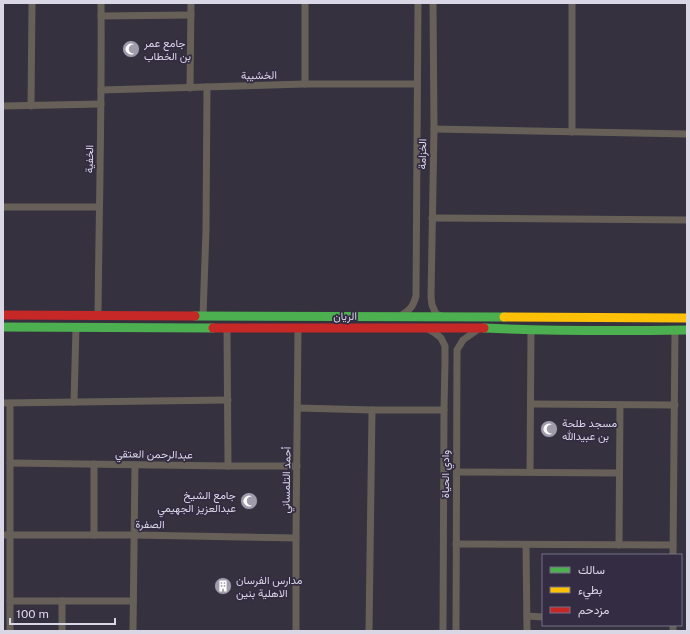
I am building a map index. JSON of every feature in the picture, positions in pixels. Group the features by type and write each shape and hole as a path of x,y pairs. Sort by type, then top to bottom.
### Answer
{"street":[{"path":"31,106 32,3"},
{"name":"الخفية","path":"98,315 101,3"},
{"path":"190,88 191,3"},
{"path":"305,84 306,3"},
{"name":"الخزامة","path":"397,318 409,311 414,304 416,296 418,3"},
{"name":"الخزامة","path":"433,3 434,129 431,297 432,305 436,314 446,317"},
{"path":"572,3 572,132"},
{"path":"101,16 191,15"},
{"name":"الخشيبة","path":"101,90 305,84 417,84"},
{"path":"203,316 206,230 207,87"},
{"path":"3,106 101,104"},
{"path":"434,129 687,134"},
{"path":"3,207 99,207"},
{"path":"432,218 687,220"},
{"path":"417,280 432,279"},
{"name":"الريان","path":"3,315 397,318 687,318"},
{"path":"609,331 610,318"},
{"name":"الريان","path":"3,327 298,329 481,328 609,331 687,330"},
{"path":"74,402 76,327"},
{"path":"227,328 228,466"},
{"name":"وادي الحياة","path":"426,328 435,333 445,346 443,631"},
{"name":"وادي الحياة","path":"456,631 457,350 463,340 481,328"},
{"name":"أحمد التلمساني","path":"296,631 298,329"},
{"path":"530,472 531,330"},
{"path":"673,554 675,330"},
{"path":"445,371 456,371"},
{"path":"10,631 10,601 6,535 10,463 7,403 228,400"},
{"path":"531,404 675,405"},
{"path":"619,545 620,405"},
{"path":"298,408 444,410"},
{"path":"369,631 372,410"},
{"name":"عبدالرحمن العتقي","path":"10,463 297,466"},
{"path":"94,464 94,535"},
{"path":"133,631 135,465"},
{"path":"457,472 620,473"},
{"name":"الصفرة","path":"6,535 134,535 296,538"},
{"path":"456,544 674,545"},
{"path":"526,545 527,631"},
{"path":"10,601 133,601"},
{"path":"62,601 62,631"},
{"path":"527,616 542,617"}],"traffic: fast":[{"path":"195,316 504,317"},
{"path":"3,327 213,328"},
{"path":"484,328 535,330 687,330"}],"traffic: slow":[{"path":"504,317 687,318"}],"traffic: jam":[{"path":"3,315 195,316"},
{"path":"213,328 484,328"}],"place":[{"name":"جامع عمر بن الخطاب","path":"131,49"},
{"name":"مسجد طلحة بن عبيدالله","path":"549,429"},
{"name":"جامع الشيخ عبدالعزيز الجهيمي","path":"249,501"},
{"name":"مدارس الفرسان الاهلية بنين","path":"223,586"}]}
